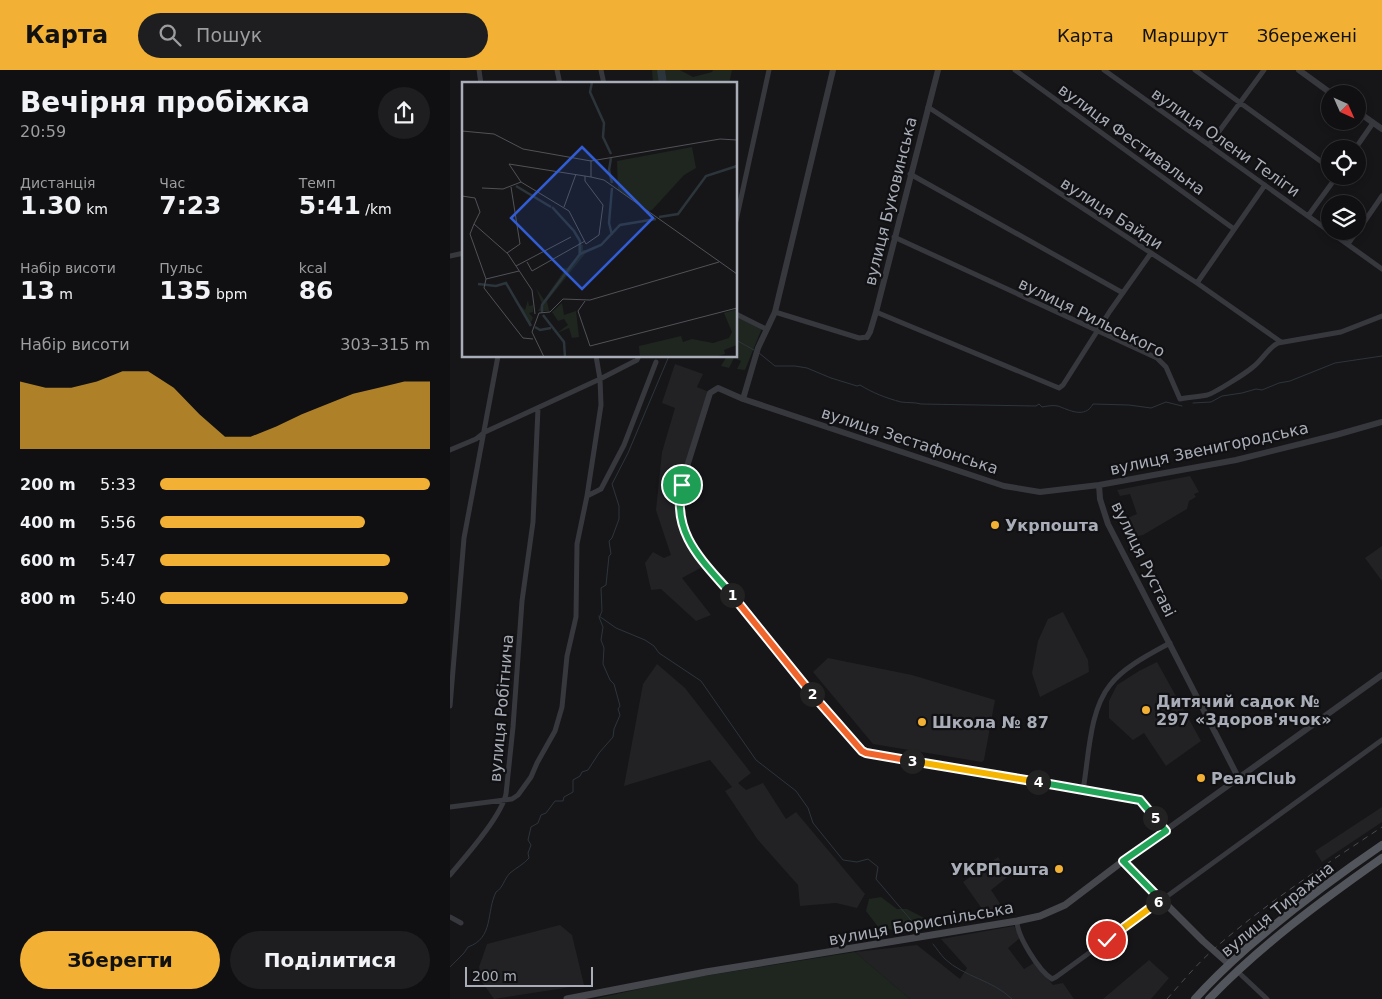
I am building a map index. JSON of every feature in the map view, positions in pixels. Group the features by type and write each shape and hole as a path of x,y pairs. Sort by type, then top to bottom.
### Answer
{"main road":[{"name":"вулиця Тиражна","path":"1195,999 1230,964 1288,914 1324,886 1382,846"},
{"name":"вулиця Тиражна","path":"1209,999 1264,946 1314,906 1382,858"},
{"path":"1123,861 1236,971"},
{"name":"вулиця Бориспільська","path":"567,999 706,972 1040,916 1065,905 1123,861"}],"street":[{"path":"738,213 770,70"},
{"path":"743,399 758,348 774,312 833,70"},
{"name":"вулиця Буковинська","path":"866,337 870,332 876,312 938,70"},
{"name":"вулиця Фестивальна","path":"1015,70 1234,229"},
{"name":"вулиця Олени Теліги","path":"1104,70 1382,269"},
{"path":"1195,70 1321,161"},
{"path":"1209,145 1264,70"},
{"path":"1299,70 1321,86"},
{"name":"вулиця Байди","path":"928,107 1197,283 1281,342"},
{"path":"1366,117 1382,129"},
{"path":"1361,140 1373,122"},
{"path":"910,174 1123,292"},
{"path":"1197,283 1265,185"},
{"path":"1308,216 1330,185"},
{"path":"1366,218 1382,196"},
{"name":"вулиця Рильського","path":"894,237 1160,360 1166,367 1180,398 1209,395 1215,392 1246,373 1260,361 1270,348 1281,342"},
{"path":"1348,244 1351,240"},
{"path":"876,312 1059,388 1063,385 1123,292 1151,253"},
{"path":"774,312 859,338 866,337"},
{"path":"738,315 766,329"},
{"path":"1281,342 1341,332 1382,316"},
{"path":"450,706 464,538 498,358"},
{"name":"вулиця Робітнича","path":"538,408 533,522 522,600 513,727 505,799 512,799 518,795 531,777 536,762 555,732 562,707 566,656 576,617 577,544 587,496 601,405 600,379 596,358"},
{"path":"450,450 600,379 638,358"},
{"path":"587,496 601,489 619,454 656,362"},
{"name":"вулиця Зестафонська","path":"1083,790 884,757 862,751 705,564 684,533 680,504 682,485 710,393 718,388 743,399 1004,486 1040,492 1099,485"},
{"name":"вулиця Звенигородська","path":"1099,485 1236,460 1382,422"},
{"name":"вулиця Руставі","path":"1099,485 1100,499 1108,524 1239,779"},
{"path":"1166,831 1140,800 1083,790 1096,714 1102,697 1111,683 1124,672 1170,643"},
{"name":"вулиця Бориспільська","path":"1123,861 1382,675"},
{"path":"1017,921 1020,935 1028,949 1044,972 1052,979 1382,740"},
{"path":"450,807 505,799"},
{"path":"450,875 491,823 505,799"},
{"path":"450,917 461,923"},
{"path":"1236,971 1267,999"}],"shaded area":[{"path":"652,70 680,70 693,77 712,72 713,70 732,70 729,82 653,82"},
{"path":"738,317 762,328 745,370 737,369 741,361 734,358 738,358"},
{"path":"726,358 734,358 729,368 721,366"},
{"path":"675,364 703,374 697,387 709,392 677,492 679,520 685,540 706,565 682,578 711,615 696,621 661,589 651,590 645,563 653,552 664,558 671,555 656,510 662,452 675,408 662,403"},
{"path":"1190,476 1199,492 1194,494 1196,497 1189,501 1187,509 1143,535 1133,537 1127,531 1123,520 1137,514 1130,494 1120,496 1117,490"},
{"path":"1382,546 1382,581 1365,558"},
{"path":"1063,612 1088,660 1089,672 1040,697 1032,673 1038,641 1048,619"},
{"name":"Школа № 87","path":"828,658 912,675 995,700 984,760 982,762 873,744 813,672"},
{"name":"Дитячий садок № 297 «Здоров'ячок»","path":"1157,662 1201,741 1166,766 1144,733 1133,740 1109,718 1109,701 1117,685"},
{"path":"657,664 685,688 751,773 738,783 746,790 763,783 786,819 796,812 865,894 857,908 836,903 800,906 798,885 758,840 725,791 732,787 710,760 624,786 643,684"},
{"path":"1382,807 1382,822 1322,862 1315,851"},
{"path":"998,857 1010,875 991,890 1001,905 985,913 963,882"},
{"path":"881,897 897,909 907,909 930,921 902,931 879,928 866,911 869,899"},
{"path":"560,925 572,935 584,985 494,999 482,982 479,967 487,944"},
{"path":"1014,926 1020,938 1008,948 1024,969 1034,963 1053,985 1063,983 1074,999 910,999 855,952 917,945 960,979 967,968 941,939"},
{"path":"855,952 910,999 594,999 685,979"},
{"path":"1149,960 1169,978 1151,999 1103,999"}],"waterway":[{"path":"661,70 663,82"},
{"path":"738,341 754,350"},
{"path":"759,353 775,366 807,368 831,378 857,386 860,385 880,395 901,402 1036,406 1039,404 1042,407 1056,406 1077,412 1086,411 1093,404 1151,408 1166,402 1182,406"},
{"path":"1193,403 1211,402 1222,396 1256,389 1262,390 1335,363 1382,356"},
{"path":"600,616 602,611 601,588 606,585 609,556 611,554 609,541 619,519 619,506 612,484 628,453 668,358"},
{"path":"599,616 616,628 645,640 654,646 659,653 701,681 756,760 796,791 808,808 813,823 843,860 857,862 868,859 878,867 876,879 916,926"},
{"path":"450,967 468,947 482,937 486,931 496,892 510,873 529,858 528,853 531,845 528,840 531,827 538,823 541,815 546,813 555,801 563,801 564,797 573,792 573,780 580,776 582,772 588,770 613,737 620,715 618,709 620,706 614,684 610,680 603,664 604,648 601,640 603,627 599,617"},
{"path":"933,944 953,965 996,987 1012,999"}],"railway":[{"path":"1167,999 1190,973 1234,932 1296,885 1382,827"}],"place":[{"name":"Укрпошта","path":"995,525"},
{"name":"Дитячий садок № 297 «Здоров'ячок»","path":"1146,710"},
{"name":"Школа № 87","path":"922,722"},
{"name":"РеалClub","path":"1201,778"},
{"name":"УКРПошта","path":"1059,869"}],"route":[{"path":"682,485 680,492 681,519 686,538 705,564 862,751 884,757 1140,800 1166,831 1123,861 1161,900 1107,940"}]}
